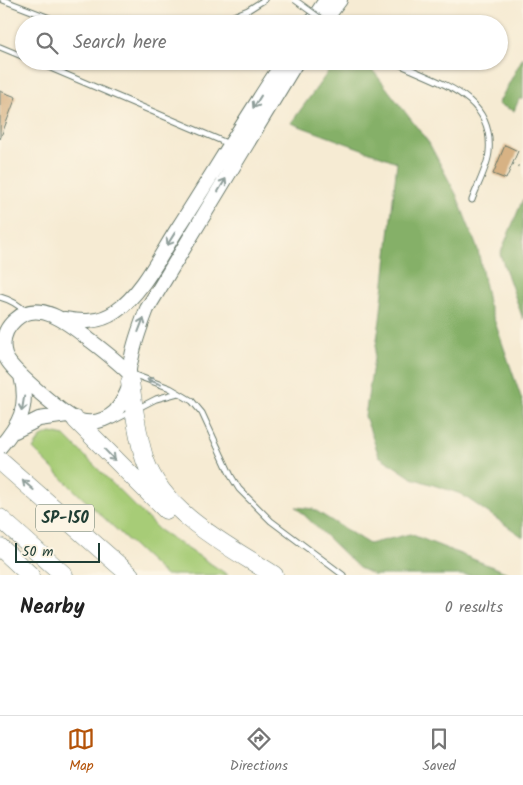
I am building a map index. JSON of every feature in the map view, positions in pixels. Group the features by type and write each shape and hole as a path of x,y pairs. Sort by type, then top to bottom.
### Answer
{"highway":[{"path":"130,377 145,460 153,477 169,500 214,536 274,575"},
{"path":"78,419 121,467 171,515 256,575"},
{"name":"SP-150","path":"0,460 130,575"},
{"name":"SP-150","path":"0,518 64,575"},
{"path":"0,547 30,575"}],"street":[{"path":"316,15 326,0"},
{"path":"329,15 340,0"},
{"path":"78,419 21,376 3,356 3,343 9,325 26,313 37,312 60,318 91,321 108,316 122,307 156,262 278,70"},
{"path":"13,433 39,419 103,420 116,410 123,400 130,377 136,339 147,309 292,70"},
{"path":"60,318 112,358 130,377"},
{"path":"0,447 13,433 22,414 24,387 21,376"}],"lane":[{"path":"3,0 42,15"},
{"path":"236,15 264,0"},
{"path":"295,0 316,15"},
{"path":"0,47 15,53"},
{"path":"55,70 230,144 242,151"},
{"path":"412,70 456,90 475,105 484,116 487,125 489,154 472,200"},
{"path":"0,296 19,305 26,313"},
{"path":"130,377 170,388 192,400 202,413 231,476 239,489 271,521 343,575"},
{"path":"78,419 106,423 156,399 179,393"}],"path":[{"path":"513,164 522,168"}],"green space":[{"path":"523,57 523,99 519,99 514,111 498,104"},
{"path":"329,70 371,70 429,143 456,194 478,250 488,302 523,403 523,537 461,494 412,478 379,456 365,416 380,320 397,162 291,123"},
{"path":"523,199 523,319 500,254"},
{"path":"51,433 65,436 159,530 228,575 165,575 33,449 41,437"},
{"path":"296,507 313,509 369,544 410,534 513,575 374,575 359,568"}],"building":[{"path":"0,91 16,97 0,139"},
{"path":"505,145 518,151 506,179 493,174"}]}
